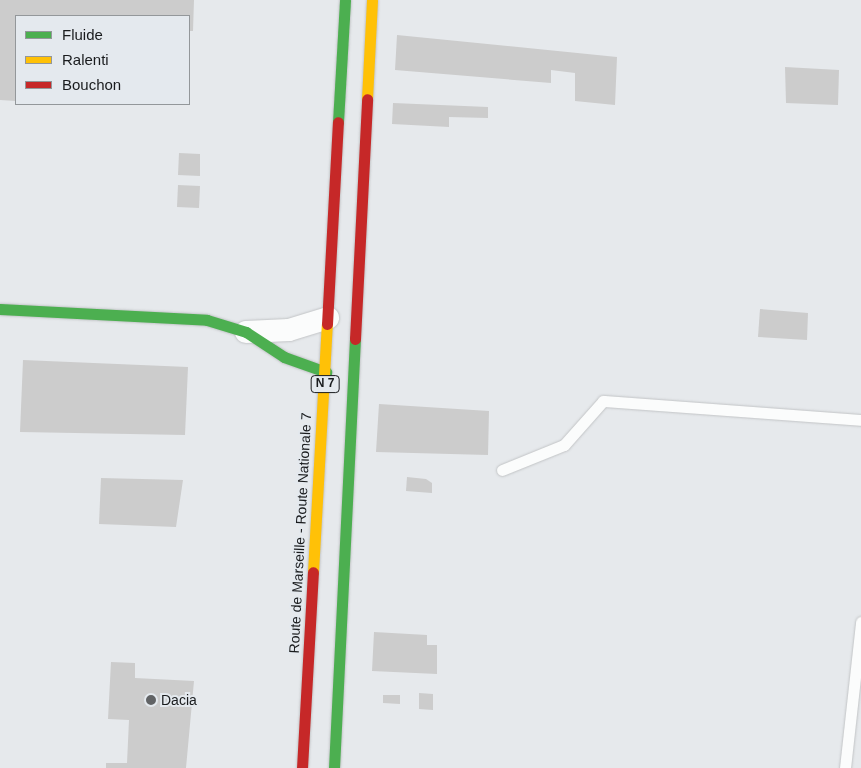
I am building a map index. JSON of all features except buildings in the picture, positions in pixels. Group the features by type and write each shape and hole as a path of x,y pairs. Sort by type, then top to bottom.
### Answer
{"main road":[{"name":"Route de Marseille - Route Nationale 7","path":"302,768 326,372 344,0"},
{"name":"N 7","path":"334,768 372,0"},
{"path":"0,309 207,320 246,332 284,357 326,372"}],"street":[{"path":"246,332 289,330 328,318"}],"lane":[{"path":"502,470 564,445 603,402 861,420"},
{"path":"846,768 861,622"}],"traffic: fast":[{"path":"338,122 345,0"},
{"path":"0,309 207,320 246,332 284,357 326,372"},
{"path":"334,768 355,339"}],"traffic: slow":[{"path":"367,99 372,0"},
{"path":"313,572 327,324"}],"traffic: jam":[{"path":"355,339 367,99"},
{"path":"327,324 338,122"},
{"path":"302,768 313,572"}],"place":[{"name":"Dacia","path":"151,700"}]}
